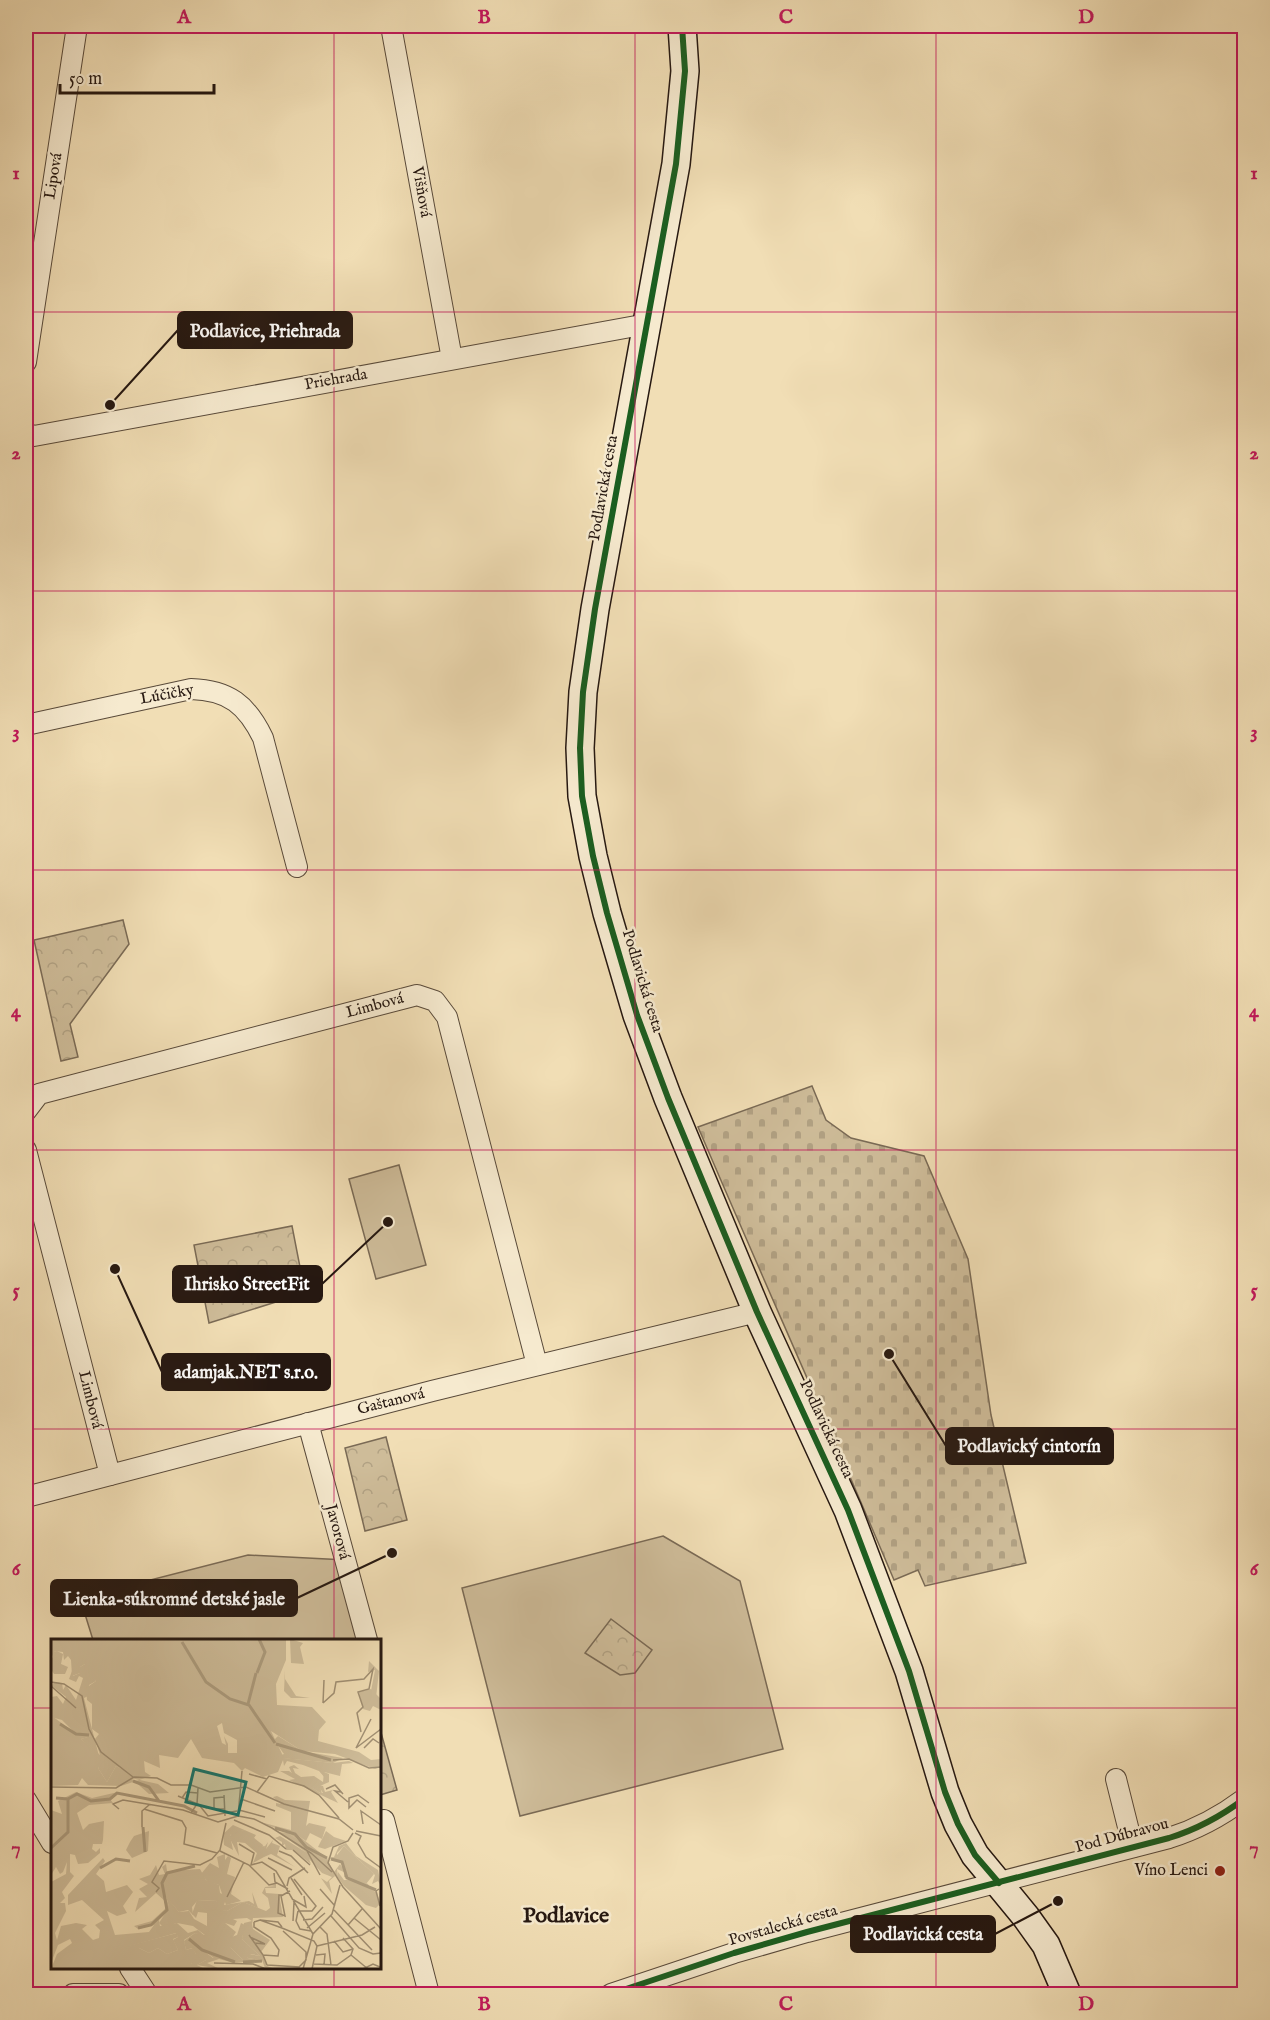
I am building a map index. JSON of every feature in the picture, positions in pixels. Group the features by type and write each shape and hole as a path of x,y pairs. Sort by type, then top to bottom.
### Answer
{"main road":[{"name":"Podlavická cesta","path":"682,26 685,71 682,115 668,216 646,324 595,609 583,692 580,748 582,796 593,856 637,1016 668,1098 757,1312 848,1510 909,1671 945,1792 958,1824 975,1855 1046,1945 1066,1995"}],"street":[{"name":"Lipová","path":"26,362 77,26"},
{"name":"Višňová","path":"391,26 452,359"},
{"name":"Priehrada","path":"26,434 34,436 646,324"},
{"name":"Lúčičky","path":"26,725 191,689 207,689 226,695 248,712 263,738 297,867"},
{"name":"Limbová","path":"26,1111 39,1094 417,995 435,1001 447,1017 537,1365"},
{"name":"Limbová","path":"26,1150 110,1475"},
{"name":"Gaštanová","path":"26,1497 537,1365 757,1312"},
{"name":"Javorová","path":"308,1423 366,1639"},
{"name":"Pod Dúbravou","path":"1116,1779 1133,1847"},
{"name":"Pod Dúbravou","path":"999,1883 1169,1838 1203,1826 1245,1799"},
{"path":"26,1800 51,1841"},
{"path":"384,1820 429,1995"},
{"name":"Povstalecká cesta","path":"611,1995 734,1953 999,1883"},
{"path":"131,1969 147,1995"},
{"path":"73,1995 119,1995"}],"green space":[{"path":"123,920 129,944 70,1024 78,1057 61,1061 34,940"},
{"path":"812,1086 826,1120 851,1138 924,1156 968,1259 991,1415 1026,1563 925,1586 918,1570 894,1580 698,1127"},
{"path":"399,1165 426,1265 376,1279 349,1179"},
{"path":"292,1226 300,1267 271,1282 276,1302 209,1323 194,1245"},
{"path":"386,1437 407,1520 365,1531 345,1448"},
{"path":"663,1536 740,1581 783,1749 520,1816 462,1588"},
{"path":"248,1555 346,1560 369,1639 93,1639 80,1598"},
{"path":"611,1619 652,1650 635,1673 620,1675 585,1653"},
{"path":"381,1733 397,1790 381,1795"}],"cycle path":[{"path":"682,26 685,71 676,164 595,609 583,692 580,748 582,796 607,913 637,1015 668,1098 757,1312 848,1510 909,1671 945,1792 958,1824 975,1855 999,1883"},
{"path":"611,1994 734,1953 807,1932 1169,1838 1208,1822 1244,1799"}],"place":[{"name":"Podlavice, Priehrada","path":"110,405"},
{"name":"Ihrisko StreetFit","path":"388,1222"},
{"name":"adamjak.NET s.r.o.","path":"115,1269"},
{"name":"Podlavický cintorín","path":"889,1354"},
{"name":"Lienka-súkromné detské jasle","path":"392,1553"},
{"name":"Víno Lenci","path":"1220,1871"},
{"name":"Podlavická cesta","path":"1058,1901"}],"district":[{"name":"Podlavice","path":"566,1916"}]}
